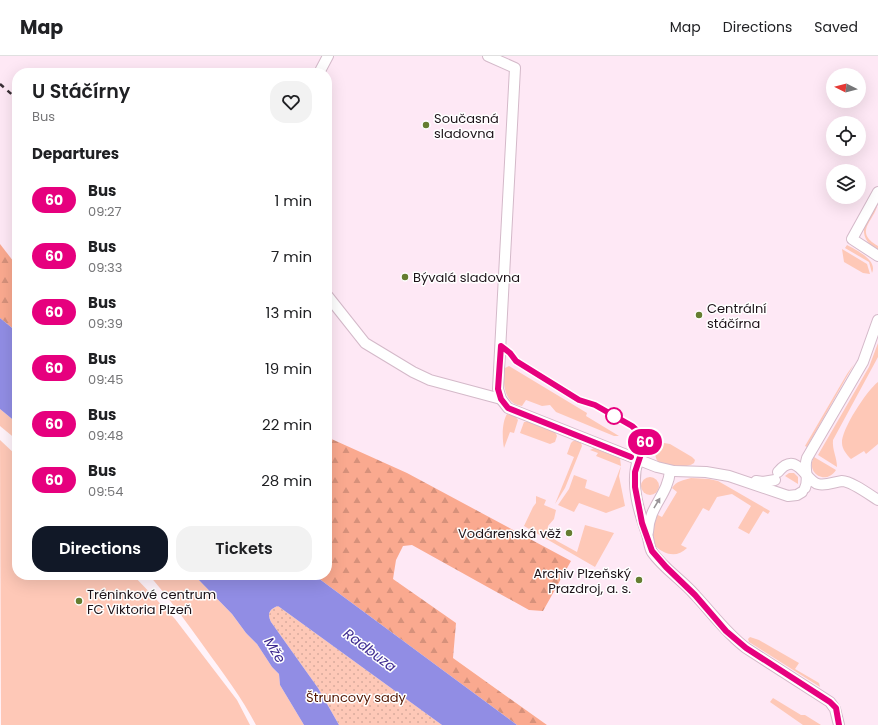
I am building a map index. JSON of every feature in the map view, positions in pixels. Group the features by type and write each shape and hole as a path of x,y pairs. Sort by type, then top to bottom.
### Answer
{"street":[{"path":"322,68 328,56"},
{"path":"488,56 515,68 498,389 501,399 508,408 638,460 670,471 706,472 730,476 792,496 820,485 847,482 878,500"},
{"path":"878,192 852,239 878,256"},
{"path":"332,301 365,342 413,372 430,380 501,399"},
{"path":"805,490 807,475 805,470 808,458 863,362 878,320"},
{"path":"744,480 764,482 776,476 784,466 801,464 808,458"},
{"path":"638,460 635,472 635,487 642,523 652,551 695,595 731,636 746,648 830,702 836,708 839,725"},
{"path":"794,465 800,467 810,480 820,485"},
{"path":"647,536 651,512 668,484 670,471"},
{"path":"776,476 776,485 783,494"}],"shaded area":[{"path":"0,56 878,56 878,725 547,725 332,572 332,68 12,68 12,272 0,259"}],"green space":[{"path":"878,200 877,207 866,230 870,240 878,246 878,251 870,245 866,239 864,227"},
{"path":"0,244 12,260 12,328 0,318"},
{"path":"847,245 869,260 873,268 872,273 869,262 845,248"},
{"path":"842,249 867,264 870,274 863,273 844,262"},
{"path":"878,343 878,357 833,440 837,467 818,455 869,367"},
{"path":"854,364 807,447 805,446 847,374"},
{"path":"509,366 587,413 586,416 619,436 614,436 556,412 550,405 542,406 526,400 522,406 511,402 504,386 505,368"},
{"path":"878,382 878,444 866,454 864,451 851,459 846,454 843,447 843,437 850,420 873,386"},
{"path":"0,409 12,419 12,436 0,426"},
{"path":"507,414 515,416 518,420 514,433 510,432 504,448 503,430 505,417"},
{"path":"524,422 528,422 555,432 557,436 555,442 550,444 520,433"},
{"path":"332,439 407,473 571,561 543,611 529,610 412,545 403,546 396,560 393,579 456,623 453,658 547,725 517,725 321,580 332,580"},
{"name":"Tréninkové centrum FC Viktoria Plzeň","path":"0,440 12,451 12,580 138,580 175,619 237,700 250,725 1,725"},
{"path":"573,441 581,443 582,446 565,488 555,504 574,457 567,454"},
{"path":"664,443 670,444 692,457 695,460 694,463 691,465 676,467 658,462 655,454 657,448"},
{"path":"594,448 620,458 621,466 596,456 598,453 590,450"},
{"path":"814,457 836,470 832,475 827,477 818,476 812,468"},
{"path":"621,466 619,476 625,506 606,513 579,503 574,512 558,505 569,489 574,475 587,480 585,488 609,497"},
{"path":"789,473 794,473 798,477 798,484 785,476"},
{"path":"650,477 656,480 659,486 656,492 650,495 644,492 641,486 644,480"},
{"path":"691,478 718,481 770,511 768,514 763,511 749,534 738,528 751,506 732,494 717,497 709,511 703,508 681,545 687,548 675,554 663,552 655,546 654,542 653,526 656,514 662,517 677,492 672,488 680,481"},
{"path":"536,496 546,500 544,505 556,510 554,519 548,526 547,534 577,552 585,525 614,533 595,567 524,526 536,503"},
{"path":"153,580 199,580 232,614 279,674 280,685 304,725 256,725 245,705 225,676"},
{"name":"Štruncovy sady","path":"278,606 442,725 339,725 318,688 271,622 269,614 271,610"},
{"path":"750,637 759,640 799,663 795,669 819,683 820,687 749,642 748,639"},
{"path":"773,698 821,725 803,725 770,702"}],"water":[{"path":"0,318 12,328 12,419 0,409"},
{"path":"199,580 321,580 517,725 442,725 278,606 271,610 269,614 271,622 318,688 339,725 304,725 280,685 279,674 232,614"}],"railway":[{"path":"0,84 12,95"}],"bus line":[{"name":"60","path":"631,457 508,408 501,399 498,389 501,346 510,353 516,361 579,400 595,405 632,426 644,437 645,442 635,472 635,487 642,523 652,551 695,595 736,641 830,702 836,708 837,722 839,725"}],"place":[{"name":"Současná sladovna","path":"426,125"},
{"name":"Bývalá sladovna","path":"405,277"},
{"name":"Centrální stáčírna","path":"699,315"},
{"name":"Vodárenská věž","path":"569,533"},
{"name":"Archiv Plzeňský Prazdroj, a. s.","path":"639,580"},
{"name":"Tréninkové centrum FC Viktoria Plzeň","path":"79,601"}],"water label":[{"name":"Mže","path":"275,650"},
{"name":"Radbuza","path":"370,650"}]}
